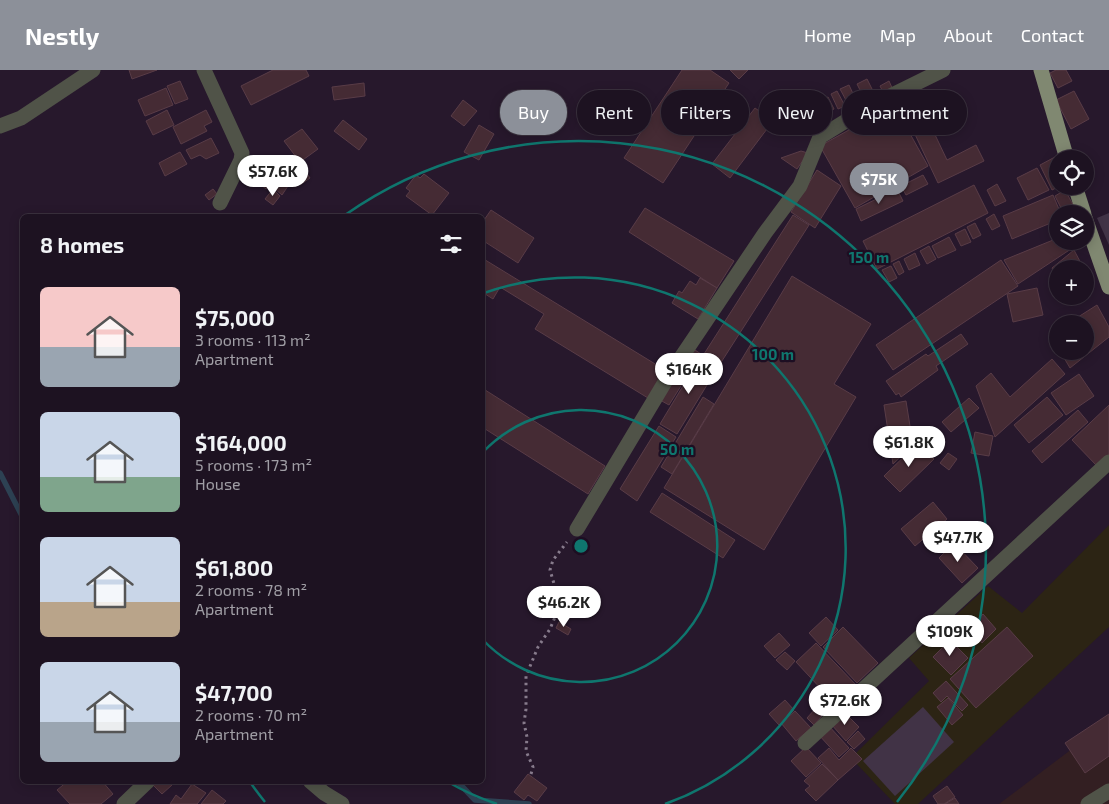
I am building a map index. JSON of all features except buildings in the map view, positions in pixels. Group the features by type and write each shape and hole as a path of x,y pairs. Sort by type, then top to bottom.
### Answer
{"main road":[{"path":"1041,70 1064,150"},
{"path":"1094,244 1109,287"}],"street":[{"path":"0,126 22,118 92,70"},
{"path":"204,70 242,153 241,160 220,203"},
{"path":"577,529 668,377 765,233 800,186 820,137 870,106 942,70"},
{"path":"805,743 1109,462"},
{"path":"124,804 145,784"},
{"path":"314,784 342,804"},
{"path":"1088,804 1109,791"}],"path":[{"path":"531,774 533,767 526,751 527,737 524,723 526,676 538,647 550,629 558,610 557,594 550,570 553,560 577,529"}],"shaded area":[{"path":"1109,213 1109,245 1097,218"},
{"path":"1109,525 1109,627 918,804 895,804 851,758 929,681 909,658 988,586 1022,613"},
{"path":"923,707 954,742 895,796 863,761"},
{"path":"1109,721 1109,804 999,804"}],"waterway":[{"path":"0,473 20,512"},
{"path":"460,784 475,800 529,804"}]}
